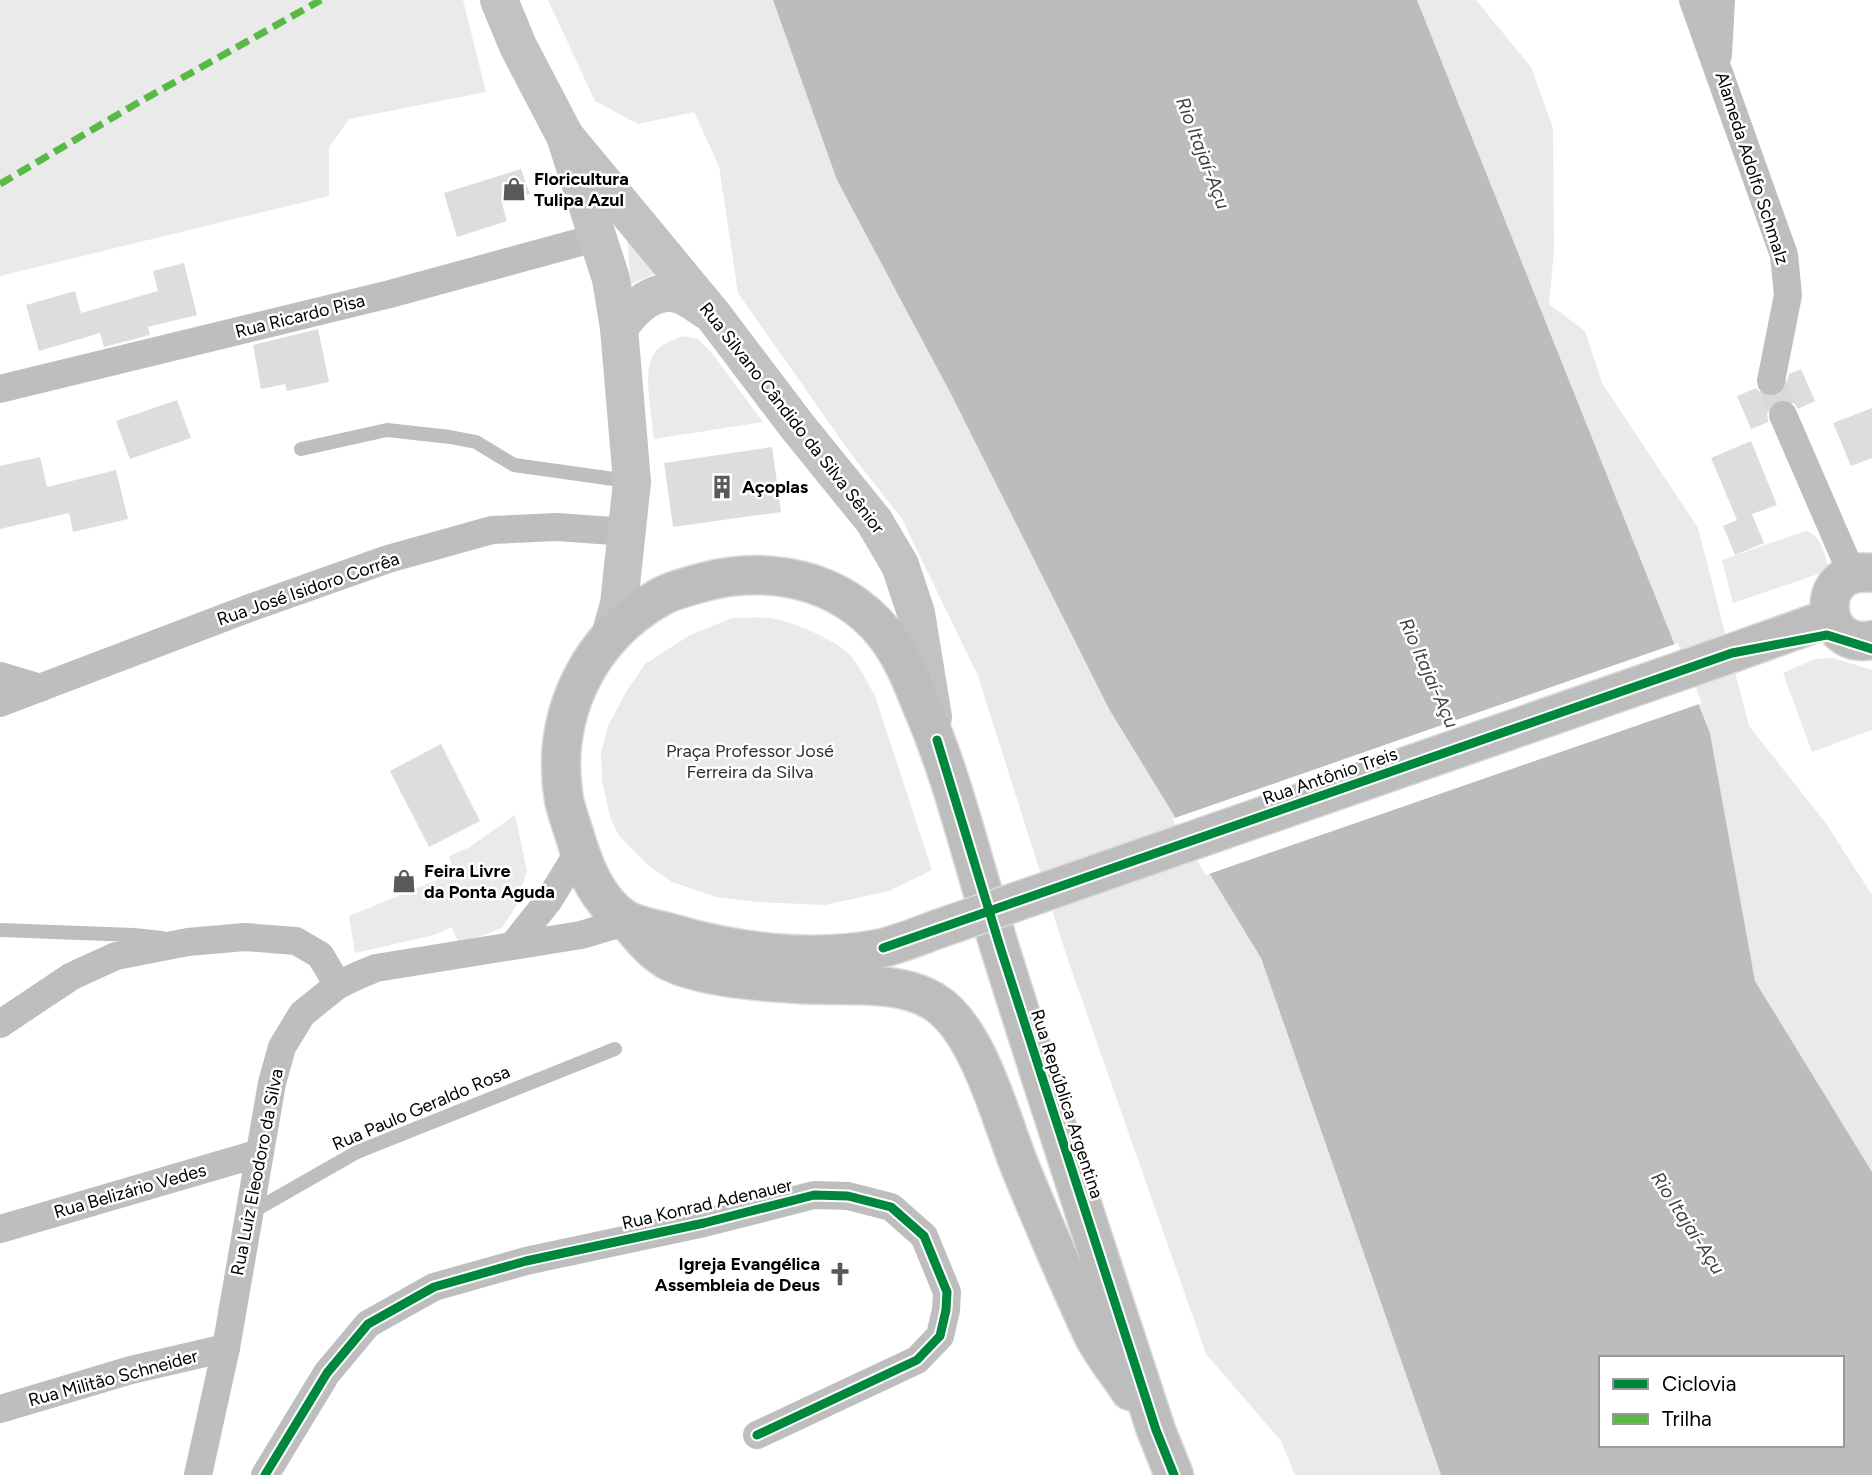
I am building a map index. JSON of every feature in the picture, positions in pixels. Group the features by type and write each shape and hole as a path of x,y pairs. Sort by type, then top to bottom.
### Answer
{"main road":[{"name":"Rua Silvano Cândido da Silva Sênior","path":"499,0 518,46 565,136 611,279 619,328 632,482 619,604 610,636"},
{"name":"Rua Silvano Cândido da Silva Sênior","path":"565,136 713,315 797,426 874,521 900,565 916,613 937,740"},
{"path":"619,328 634,308 665,293 681,295 713,315"},
{"path":"1862,573 1842,579 1830,596 1830,618 1844,635 1853,640 1872,640"},
{"name":"Rua República Argentina","path":"1156,1430 1094,1336 1021,1168 973,1047 955,1020 933,1000 907,991 866,985 800,985 714,975 681,965 650,948 598,891 588,875 564,802 561,767 563,729 570,703 587,668 610,636 641,608 673,590 726,576 771,574 809,581 861,610 883,632 905,664 937,740 1000,950 1156,1430 1174,1475"},
{"name":"Rua Antônio Treis","path":"628,921 700,941 771,953 834,955 883,948 1830,618"}],"street":[{"name":"Alameda Adolfo Schmalz","path":"1693,0 1784,255 1788,295 1771,381"},
{"path":"1718,65 1721,0"},
{"name":"Rua Ricardo Pisa","path":"0,389 403,291 599,237"},
{"path":"1783,415 1862,573"},
{"name":"Rua José Isidoro Corrêa","path":"0,703 247,609 388,559 492,530 557,527 627,532"},
{"path":"0,676 40,688"},
{"path":"513,944 549,900 579,851"},
{"name":"Rua Luiz Eleodoro da Silva","path":"198,1475 226,1348 272,1083 282,1047 302,1014 338,985 376,968 581,935 628,921"},
{"path":"0,1024 72,976 116,956 188,942 246,937 296,941 320,955 338,985"},
{"name":"Rua Belizário Vedes","path":"0,1229 260,1153"},
{"name":"Rua Konrad Adenauer","path":"265,1475 327,1373 368,1324 434,1287 526,1261 704,1223 814,1195 848,1196 891,1207 924,1236 947,1292 940,1336 917,1360 757,1435"},
{"name":"Rua Militão Schneider","path":"0,1409 131,1370 226,1348"}],"lane":[{"path":"301,449 387,430 476,442 514,465 632,482"},
{"path":"0,930 134,935 188,942"},
{"name":"Rua Paulo Geraldo Rosa","path":"247,1215 358,1152 615,1049"}],"green space":[{"path":"0,0 463,0 486,92 349,119 329,147 329,196 0,276"},
{"path":"548,0 773,0 838,180 952,396 1109,709 1261,958 1441,1475 1295,1475 1281,1441 1206,1354 1067,957 978,676 902,519 851,454 738,293 719,166 694,112 638,124 595,101"},
{"path":"1417,0 1476,0 1531,67 1553,128 1554,251 1549,304 1585,331 1602,383 1698,528 1749,726 1825,822 1872,895 1872,1172 1755,981 1710,733"},
{"path":"627,236 657,273 631,284"},
{"path":"682,336 698,339 711,352 763,422 654,439 648,388 651,359 660,347"},
{"path":"1805,531 1819,541 1830,570 1733,603 1722,560"},
{"name":"Praça Professor José Ferreira da Silva","path":"732,618 770,618 790,623 833,642 853,659 875,696 932,870 889,891 825,905 758,902 716,897 672,882 648,865 619,836 610,817 602,780 601,753 608,726 645,664 690,635"},
{"path":"1834,658 1872,670 1872,730 1812,752 1783,673 1815,659"},
{"path":"515,815 527,871 516,906 502,928 459,944 452,927 434,935 355,953 349,916 454,873 449,856 468,848"}],"water":[{"name":"Rio Itajaí-Açu","path":"773,0 1417,0 1710,733 1755,981 1872,1172 1872,1475 1441,1475 1261,958 1109,709 952,396 837,180"}],"pier":[{"path":"1678,643 1702,703 1206,875 1172,819"}],"building":[{"path":"521,169 530,194 502,204 507,221 457,237 444,193"},
{"path":"184,263 197,315 148,327 150,335 104,347 100,333 39,351 26,305 75,291 81,313 158,291 153,271"},
{"path":"318,329 329,382 287,391 285,384 261,389 253,345"},
{"path":"1801,369 1815,401 1798,409 1793,402 1786,399 1776,400 1769,406 1768,422 1751,429 1737,396 1756,388 1767,397 1777,396 1784,391 1789,374"},
{"path":"177,400 191,438 130,459 116,421"},
{"path":"1872,408 1872,458 1851,466 1833,423"},
{"path":"1751,441 1777,505 1752,514 1764,543 1735,555 1723,526 1737,520 1711,458"},
{"name":"Açoplas","path":"772,447 781,512 673,527 664,463"},
{"path":"40,457 47,487 116,470 128,519 73,532 69,513 0,529 0,466"},
{"path":"441,744 480,821 429,847 390,771"}],"tunnel":[{"path":"1771,381 1783,415"}],"marked path":[{"path":"0,184 321,0"}],"cycle path":[{"path":"883,948 1732,653 1827,635 1872,649"},
{"path":"937,740 1001,950 1156,1430 1174,1475"},
{"path":"265,1475 327,1373 368,1324 434,1287 526,1261 704,1223 814,1195 848,1196 891,1207 924,1236 947,1292 940,1336 917,1360 757,1435"}],"place":[{"name":"Floricultura Tulipa Azul","path":"514,189"},
{"name":"Açoplas","path":"722,487"},
{"name":"Feira Livre da Ponta Aguda","path":"404,881"},
{"name":"Igreja Evangélica Assembleia de Deus","path":"840,1274"}]}
